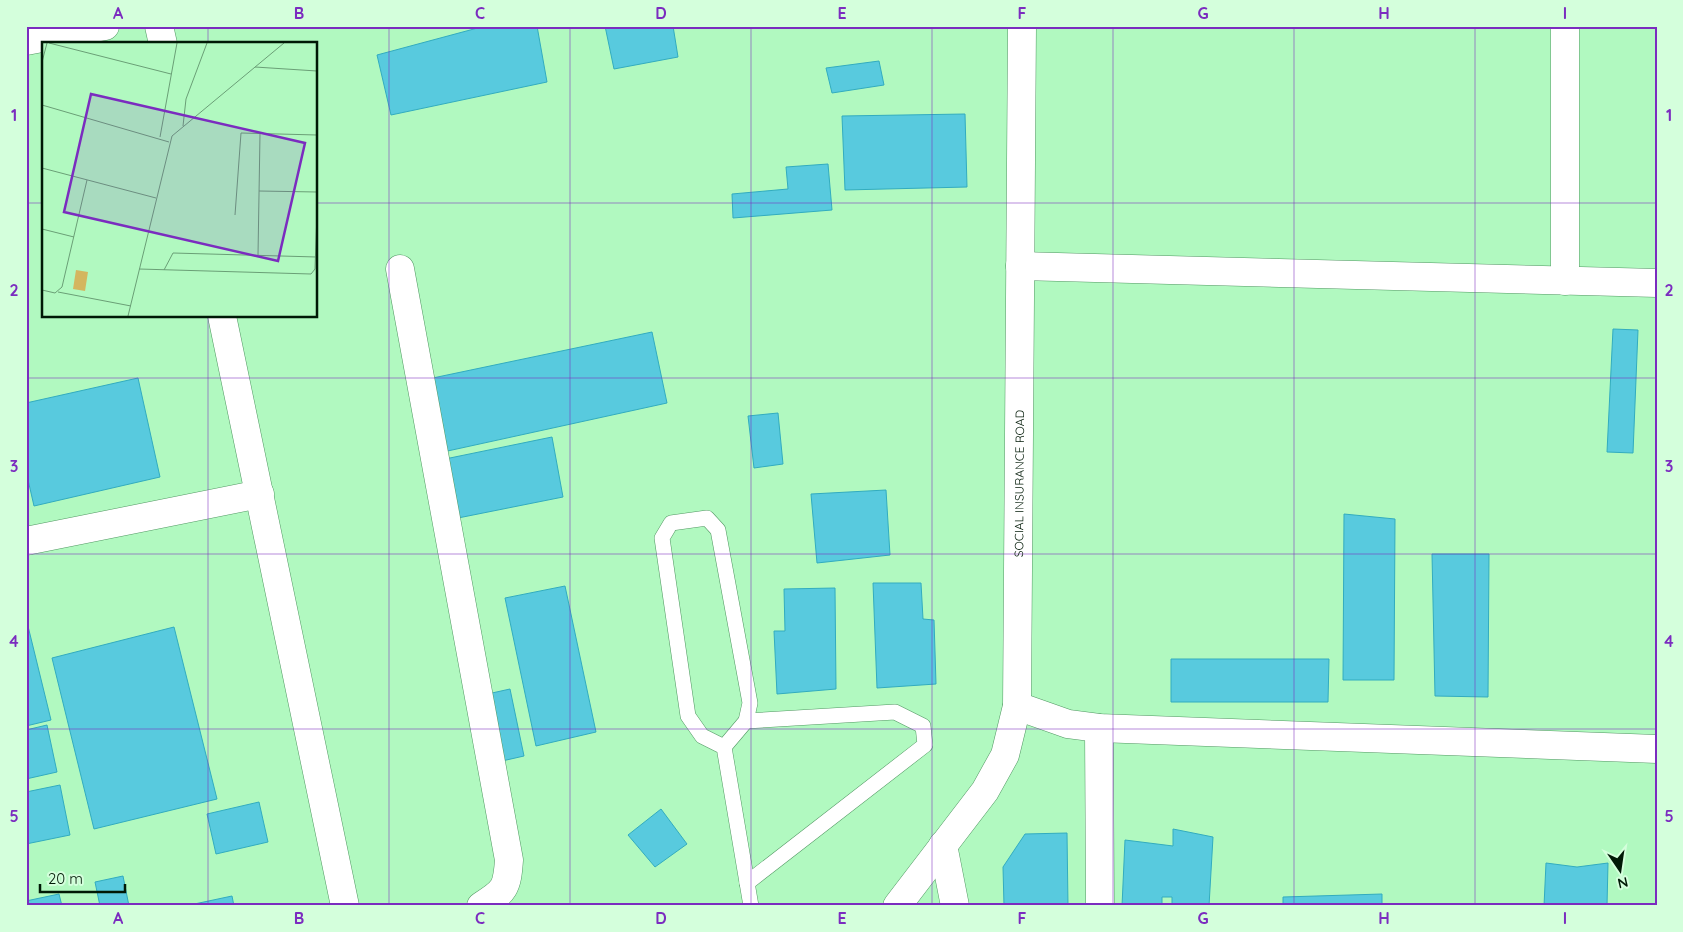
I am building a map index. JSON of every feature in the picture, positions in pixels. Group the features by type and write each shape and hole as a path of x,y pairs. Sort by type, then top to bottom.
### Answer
{"street":[{"path":"26,41 105,26"},
{"path":"159,26 163,42"},
{"name":"SOCIAL INSURANCE ROAD","path":"897,906 985,791 1005,756 1017,706 1022,26"},
{"path":"1565,26 1565,281"},
{"path":"1020,266 1657,283"},
{"path":"400,269 509,860 507,881 498,896 481,906"},
{"path":"222,318 345,906"},
{"path":"26,542 260,494"},
{"path":"1017,706 1068,724 1099,728 1657,750"},
{"path":"1099,728 1100,906"},
{"path":"944,845 955,906"}],"lane":[{"path":"724,747 702,736 688,716 662,538 671,524 707,518 718,530 750,703 746,721 724,747 751,906"},
{"path":"746,721 895,712 923,726 925,745 746,883"}],"building":[{"path":"485,26 537,26 547,82 391,115 377,55"},
{"path":"605,26 673,26 678,57 614,69"},
{"path":"879,61 884,85 832,93 826,68"},
{"path":"965,114 967,187 845,190 842,116"},
{"path":"828,164 832,210 733,218 732,194 788,189 786,167"},
{"path":"1613,329 1638,330 1633,453 1607,452"},
{"path":"652,332 667,403 443,452 428,379"},
{"path":"138,378 160,477 34,506 26,471 26,403"},
{"path":"778,413 783,464 754,468 748,416"},
{"path":"552,437 563,497 458,518 445,459"},
{"path":"886,490 890,555 817,563 811,494"},
{"path":"1344,514 1395,519 1394,680 1343,680"},
{"path":"1432,554 1489,554 1488,697 1435,696"},
{"path":"873,583 921,583 923,619 934,620 936,684 877,688"},
{"path":"565,586 596,732 536,746 505,598"},
{"path":"835,588 836,689 777,694 774,631 785,631 784,589"},
{"path":"26,618 51,720 26,726"},
{"path":"174,627 217,799 94,829 52,658"},
{"path":"1171,659 1329,659 1328,702 1171,702"},
{"path":"510,689 524,756 502,761 492,693"},
{"path":"47,725 57,772 26,779 26,730"},
{"path":"60,785 70,835 26,844 26,792"},
{"path":"259,802 268,842 216,854 207,814"},
{"path":"661,809 687,844 655,867 628,835"},
{"path":"1173,829 1213,837 1209,906 1172,906 1172,897 1162,897 1162,906 1122,906 1125,840 1173,846"},
{"path":"1067,833 1068,906 1004,906 1003,867 1025,834"},
{"path":"1546,863 1577,867 1608,863 1607,906 1544,906"},
{"path":"123,876 129,906 100,906 95,882"},
{"path":"59,894 62,906 26,906 26,901"},
{"path":"1382,894 1382,906 1283,906 1283,897"},
{"path":"232,896 234,906 185,906"}]}
